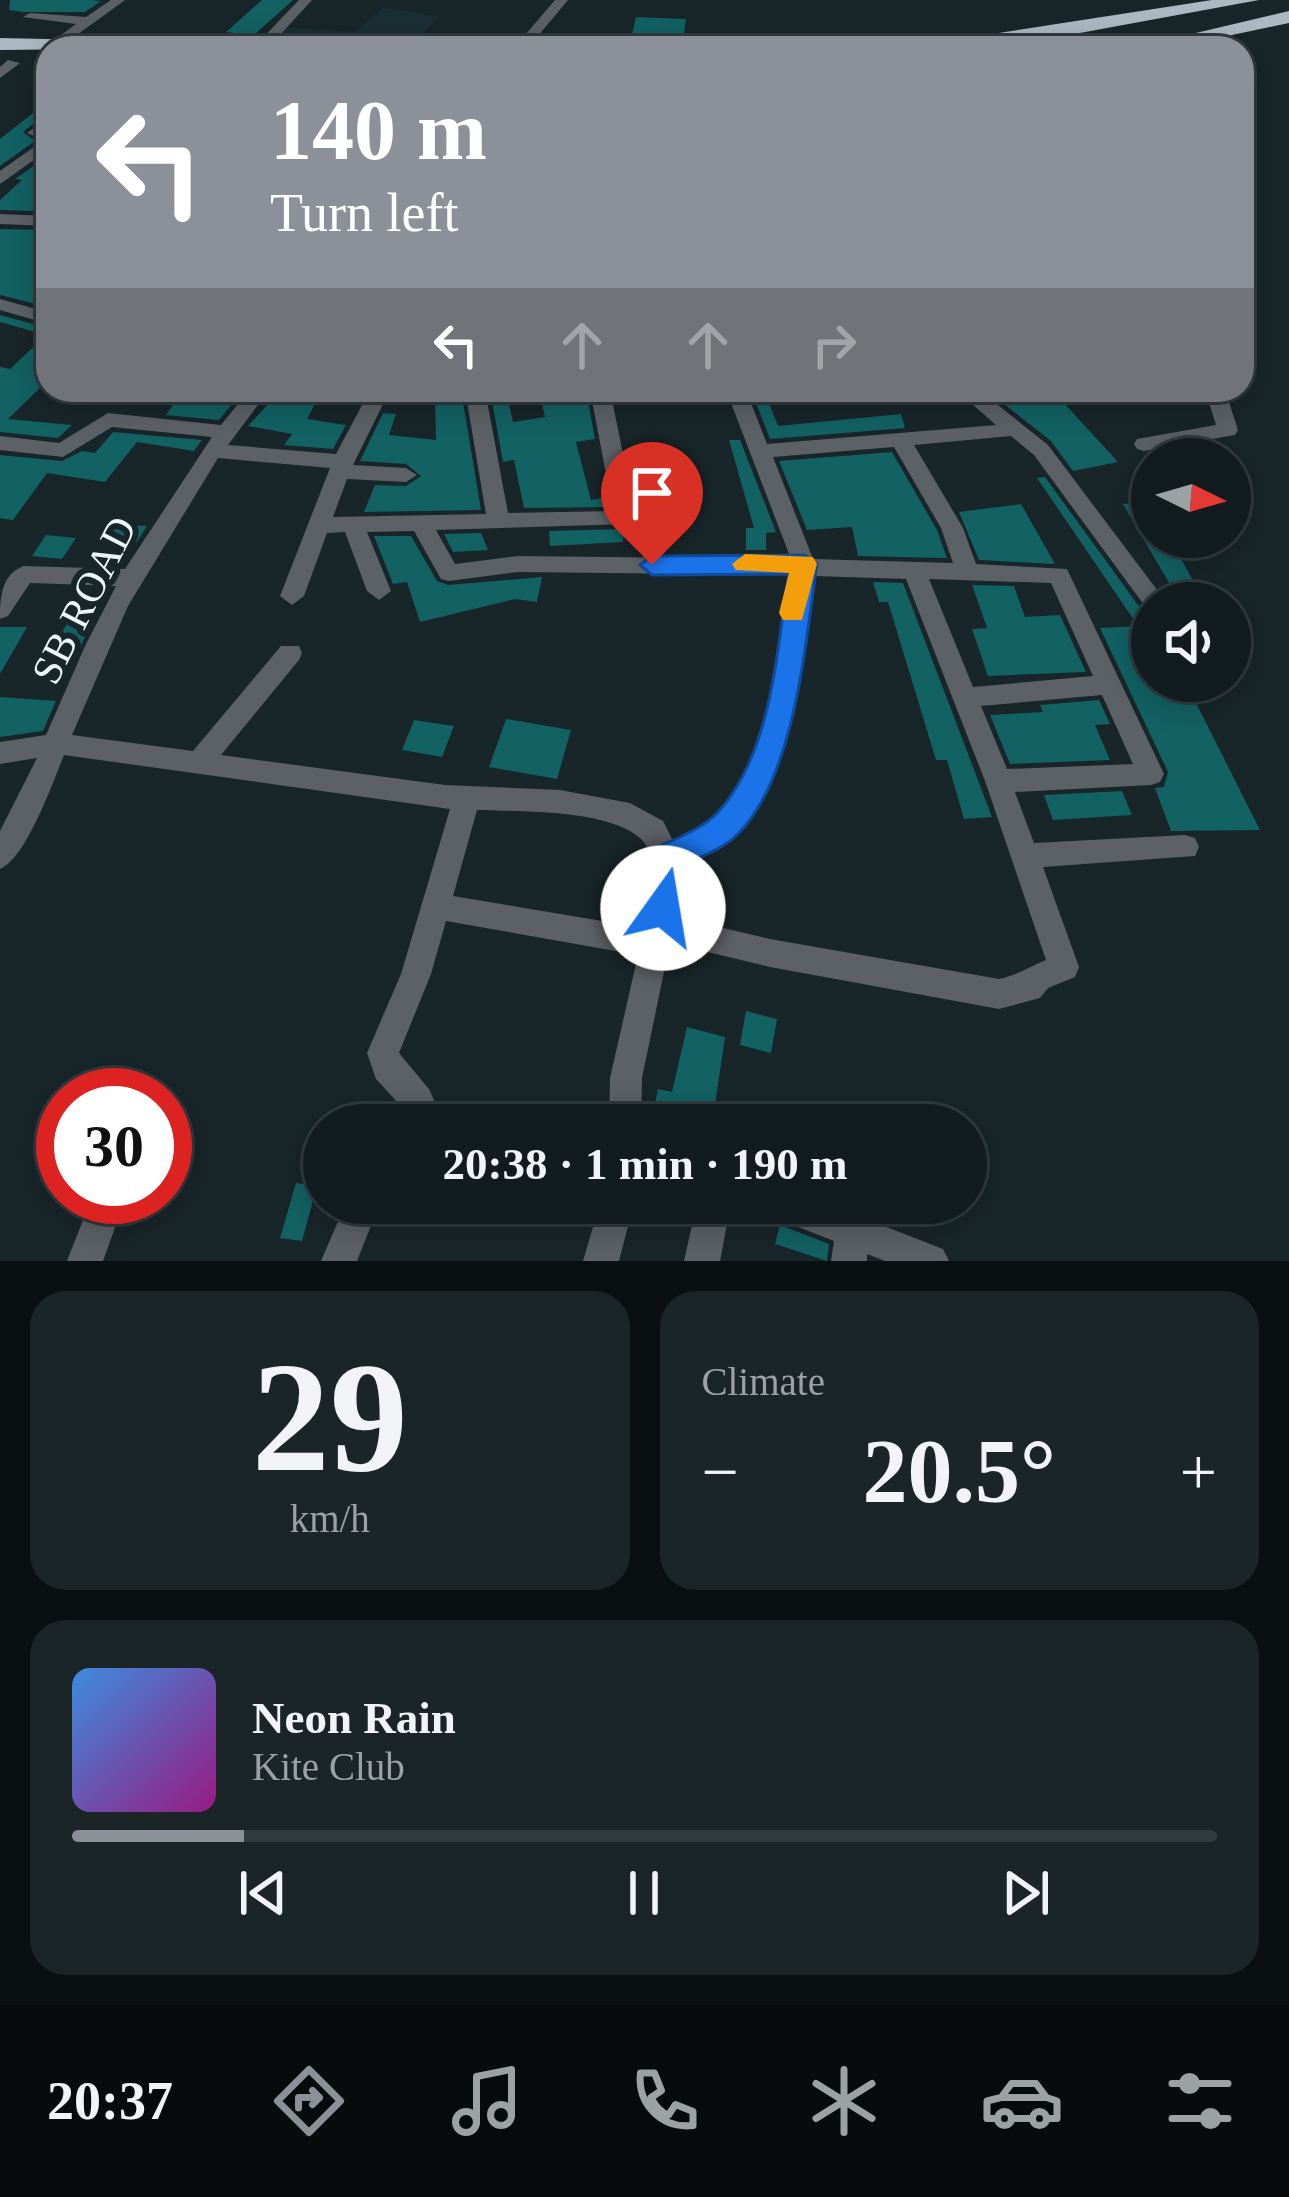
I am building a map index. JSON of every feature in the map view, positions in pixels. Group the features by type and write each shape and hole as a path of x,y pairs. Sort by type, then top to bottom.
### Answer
{"highway":[{"path":"1032,36 1249,0"},
{"path":"1199,36 1289,17"},
{"path":"2,58 36,57"}],"street":[{"path":"70,36 118,0"},
{"path":"272,36 306,0"},
{"path":"532,36 562,0"},
{"path":"30,17 86,21"},
{"path":"0,179 36,149"},
{"path":"0,219 36,220"},
{"path":"0,304 36,314"},
{"name":"SB ROAD","path":"0,856 38,798 82,678 136,578 251,402"},
{"path":"292,596 342,467 374,402"},
{"path":"477,402 497,521"},
{"path":"319,526 622,516 603,402"},
{"path":"667,858 715,834 732,819 757,773 779,718 804,564 741,402"},
{"path":"979,402 1042,450 1140,582"},
{"path":"1180,438 1228,430 1219,402"},
{"path":"0,443 63,450 108,421 406,475"},
{"path":"761,451 1010,430"},
{"path":"901,440 952,528 968,575"},
{"path":"422,525 449,573 518,564 804,564 916,575 1062,577 1151,774 998,781"},
{"path":"354,526 379,591"},
{"path":"0,610 24,574 136,578"},
{"path":"435,906 657,935 976,990 1023,991 1036,978 1059,972 1064,963 916,575"},
{"path":"201,761 290,653"},
{"path":"962,698 1109,684"},
{"path":"0,753 60,744 466,798 560,802 630,814 653,830 667,858 657,935 626,1078 625,1104"},
{"path":"417,1104 418,1100 387,1068 383,1053 416,974 466,798"},
{"path":"1023,856 1185,847"},
{"path":"85,1261 99,1224"},
{"path":"340,1261 355,1224"},
{"path":"601,1261 611,1224"},
{"path":"703,1261 710,1224"},
{"path":"814,1224 850,1246 931,1261"}],"shaded area":[{"path":"383,8 438,16 420,36 276,36 283,27 355,32"}],"building":[{"path":"10,0 101,1 85,12 23,12 9,10"},
{"path":"262,0 293,0 254,35 226,32"},
{"path":"636,17 686,19 684,34 632,34"},
{"path":"36,114 36,121 23,132 35,141 0,166 0,139"},
{"path":"36,164 36,208 32,211 0,210 0,200 22,180 15,179"},
{"path":"0,229 36,230 36,304 0,295"},
{"path":"0,315 36,325 36,332 0,322"},
{"path":"36,344 36,392 8,419 72,425 58,438 0,432 0,367 10,369"},
{"path":"175,402 234,402 219,420 166,415"},
{"path":"270,402 316,402 307,419 346,425 333,449 284,445 292,434 248,426"},
{"path":"435,402 463,402 481,510 364,512 375,485 406,486 421,476 406,464 360,461 383,413 396,414 389,435 436,440"},
{"path":"492,402 509,402 513,422 545,417 542,402 588,402 595,439 576,442 591,500 606,497 608,507 524,508 514,460 503,462"},
{"path":"756,402 769,402 778,426 901,414 905,428 770,439"},
{"path":"1001,402 1063,402 1118,462 1073,471 1051,441"},
{"path":"113,432 202,440 194,451 137,442 105,482 47,473 13,520 0,518 0,455 62,461 82,451 95,453"},
{"path":"729,440 740,440 776,532 766,533 766,550 746,550 746,528 754,528"},
{"path":"892,452 937,530 947,558 858,556 852,527 807,530 779,461"},
{"path":"1045,477 1131,595 1131,616 1037,478"},
{"path":"1021,504 1055,564 979,560 959,512"},
{"path":"105,524 147,526 137,542 97,540"},
{"path":"624,529 623,542 550,546 549,531"},
{"path":"481,533 488,550 453,552 444,534"},
{"path":"46,535 76,538 62,559 32,556"},
{"path":"374,536 411,536 437,581 448,585 542,577 537,602 515,599 420,622 407,582 393,584"},
{"path":"1154,558 1181,558 1194,582 1168,582"},
{"path":"873,582 903,583 992,817 964,819 947,760 936,760 888,602 879,602"},
{"path":"972,585 1014,586 1025,617 1060,615 1086,672 988,676 972,629 987,628"},
{"path":"69,620 93,621 71,665 45,663"},
{"path":"1131,626 1131,694 1100,628"},
{"path":"0,627 27,627 0,674"},
{"path":"0,697 56,701 43,731 0,737"},
{"path":"1099,700 1110,724 1095,725 1110,760 1010,764 990,715 1043,712 1040,705"},
{"path":"1135,702 1196,702 1260,830 1171,831 1155,788 1164,787 1168,772"},
{"path":"506,719 571,730 557,779 489,767"},
{"path":"414,720 454,726 442,757 402,750"},
{"path":"1122,791 1132,815 1053,820 1044,795"},
{"path":"746,1011 777,1019 771,1053 740,1045"},
{"path":"687,1027 725,1037 715,1104 655,1104 658,1089 672,1092"},
{"path":"296,1183 303,1184 303,1224 307,1224 302,1241 280,1238"},
{"path":"780,1225 829,1244 827,1261 775,1244"}],"slow traffic":[{"path":"745,564 804,564 793,613"}],"route":[{"path":"652,565 804,564 779,718 757,773 732,819 715,834 667,858 663,908"}]}
